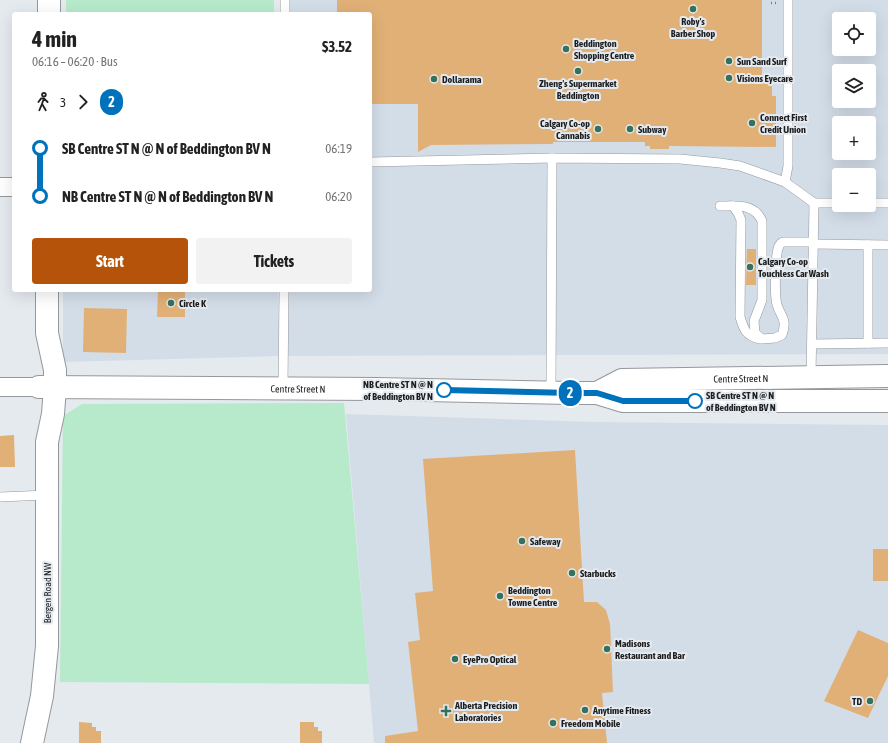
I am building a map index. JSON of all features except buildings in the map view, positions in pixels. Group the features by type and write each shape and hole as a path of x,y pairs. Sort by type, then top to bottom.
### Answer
{"street":[{"path":"48,12 49,0"},
{"path":"0,187 12,187"},
{"name":"Bergen Road NW","path":"32,743 42,696 46,646 47,442 40,415 47,387 55,370 47,333 47,292"},
{"name":"Centre Street N","path":"597,393 622,380 888,376"},
{"name":"Centre Street N","path":"0,387 283,388 597,393 623,401 888,401"}],"lane":[{"path":"285,0 285,12"},
{"path":"785,182 788,166 788,0"},
{"path":"551,392 552,158"},
{"path":"372,162 552,158 680,159 740,166 785,182 814,203 832,203"},
{"path":"811,377 814,203"},
{"path":"876,203 888,203"},
{"path":"720,206 742,206 751,209 759,215 762,221 762,300 754,321 755,332 762,339"},
{"path":"733,206 741,220 740,317 742,325 752,337 762,339 775,338 782,335 785,327 783,316 776,300 776,256 779,246 783,242 888,245"},
{"path":"868,245 868,343"},
{"path":"283,388 284,292"},
{"path":"812,344 885,343"},
{"path":"0,497 46,495"}],"path":[{"path":"771,3 776,3"}],"shaded area":[{"name":"Beddington Shopping Centre","path":"280,0 888,0 888,354 279,356 63,362 63,292 278,292 279,326 279,292 372,292 372,12 280,12"},
{"name":"Beddington Towne Centre","path":"346,414 595,422 888,425 888,743 374,743"}],"green space":[{"path":"66,0 274,0 274,12 66,12"},
{"path":"344,403 369,684 60,682 63,416 82,404"}],"bus line":[{"name":"2","path":"444,390 597,393 623,401 695,401"}],"place":[{"name":"Roby's Barber Shop","path":"693,9"},
{"name":"Beddington Shopping Centre","path":"566,49"},
{"name":"Sun Sand Surf","path":"729,61"},
{"name":"Zheng's Supermarket Beddington","path":"578,71"},
{"name":"Visions Eyecare","path":"729,78"},
{"name":"Dollarama","path":"434,79"},
{"name":"Connect First Credit Union","path":"752,123"},
{"name":"Calgary Co-op Cannabis","path":"598,129"},
{"name":"Subway","path":"630,129"},
{"name":"Calgary Co-op Touchless Car Wash","path":"750,267"},
{"name":"Circle K","path":"171,303"},
{"name":"NB Centre ST N @ N of Beddington BV N","path":"444,390"},
{"name":"SB Centre ST N @ N of Beddington BV N","path":"695,401"},
{"name":"Safeway","path":"522,541"},
{"name":"Starbucks","path":"572,573"},
{"name":"Beddington Towne Centre","path":"500,596"},
{"name":"Madisons Restaurant and Bar","path":"607,649"},
{"name":"EyePro Optical","path":"455,659"},
{"name":"TD","path":"870,701"},
{"name":"Anytime Fitness","path":"585,710"},
{"name":"Alberta Precision Laboratories","path":"446,711"},
{"name":"Freedom Mobile","path":"553,723"}]}
